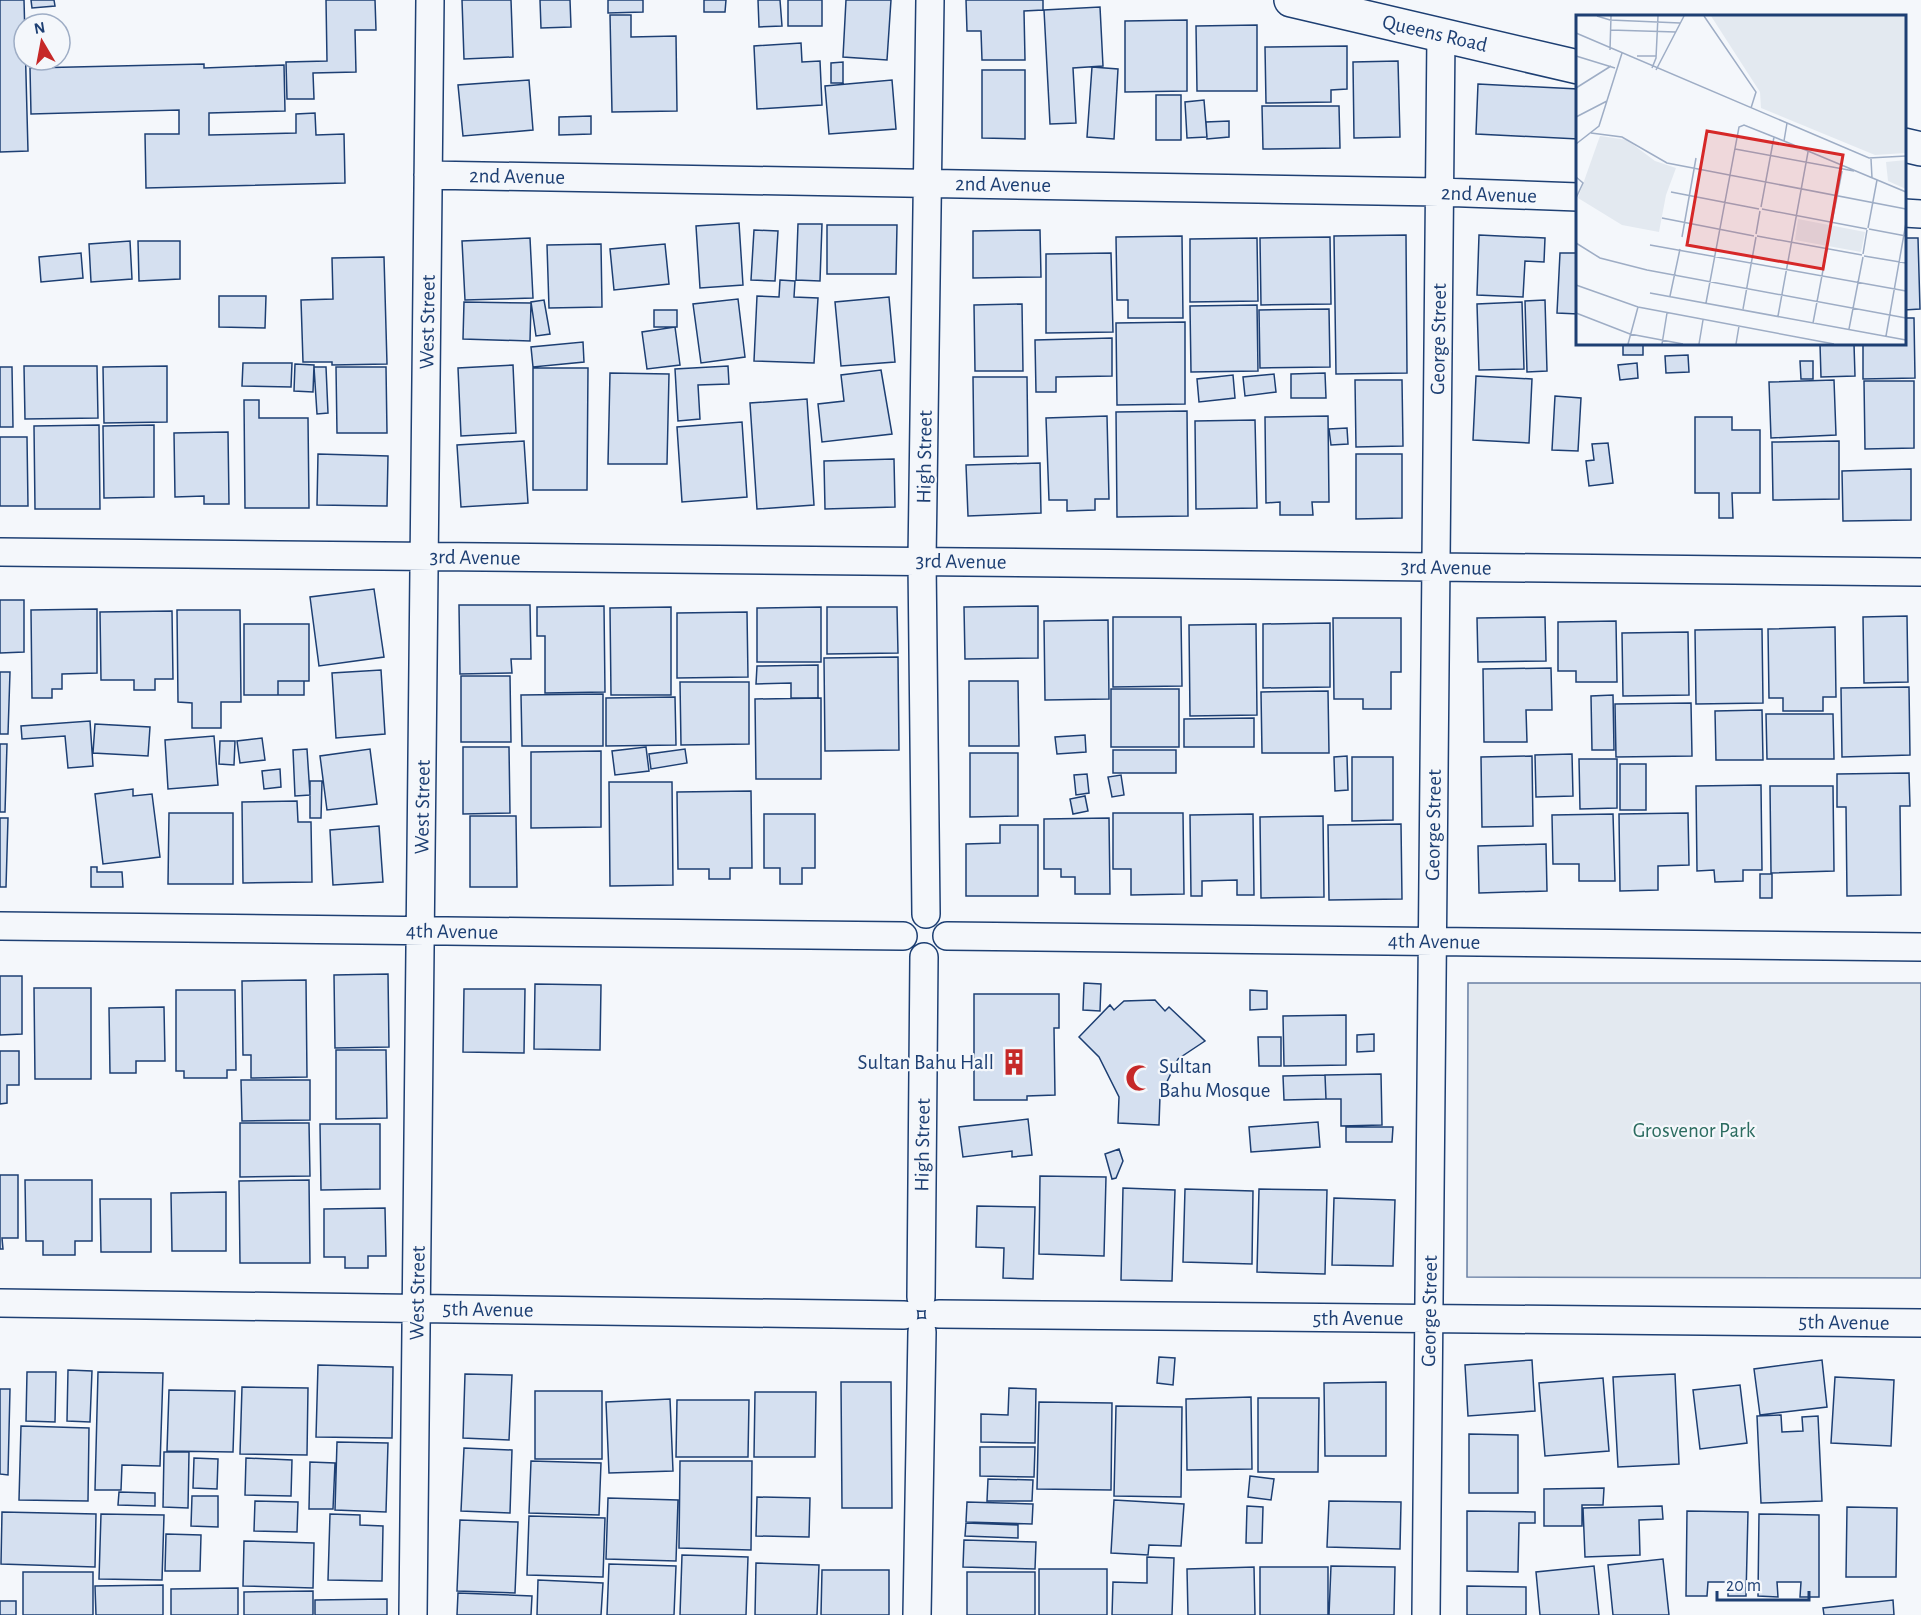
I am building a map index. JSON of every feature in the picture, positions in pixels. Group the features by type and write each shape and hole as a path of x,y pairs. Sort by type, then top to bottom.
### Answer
{"main road":[{"name":"Queens Road","path":"1292,0 1576,67"},
{"path":"1906,145 1921,149"}],"street":[{"name":"West Street","path":"413,1615 430,0"},
{"name":"High Street","path":"926,914 922,561 930,0"},
{"name":"George Street","path":"1426,1615 1441,34"},
{"name":"2nd Avenue","path":"428,175 1439,192 1576,197"},
{"path":"1906,213 1921,214"},
{"name":"3rd Avenue","path":"0,552 1921,572"},
{"path":"926,914 941,921 947,936 940,952 924,957 909,951 903,936 910,920 926,914"},
{"name":"4th Avenue","path":"0,926 903,936"},
{"name":"4th Avenue","path":"947,936 1921,947"},
{"name":"High Street","path":"917,1615 924,957"},
{"name":"5th Avenue","path":"0,1303 921,1315 1921,1323"}],"green space":[{"name":"Grosvenor Park","path":"1468,983 1921,983 1921,1278 1467,1277"}],"building":[{"path":"0,0 24,0 24,12 12,12 12,72 26,72 28,151 0,152"},
{"path":"31,0 54,0 55,6 32,8"},
{"path":"326,0 375,0 376,30 355,30 356,72 313,73 314,99 287,99 286,62 327,61"},
{"path":"462,0 511,0 513,57 464,59"},
{"path":"540,0 570,0 571,27 541,28"},
{"path":"608,0 643,0 643,12 608,13"},
{"path":"704,0 726,0 725,12 704,12"},
{"path":"758,0 780,0 782,26 759,27"},
{"path":"788,0 822,0 822,26 788,26"},
{"path":"846,0 891,0 887,60 843,57"},
{"path":"966,0 1043,0 1043,10 1024,11 1025,60 982,60 981,31 967,31"},
{"path":"1100,7 1103,66 1073,68 1076,123 1050,124 1044,10"},
{"path":"610,15 631,15 631,37 676,36 677,111 612,112"},
{"path":"1187,20 1187,91 1125,92 1125,21"},
{"path":"1257,25 1257,91 1197,91 1196,26"},
{"path":"801,43 802,62 820,61 822,105 757,109 754,46"},
{"path":"1347,46 1347,89 1331,90 1331,102 1266,103 1265,47"},
{"path":"1398,61 1400,137 1354,138 1353,62"},
{"path":"843,62 843,83 831,83 831,63"},
{"path":"204,64 204,68 284,65 285,111 209,113 209,135 296,133 296,114 315,113 316,135 344,134 345,183 146,188 145,134 179,134 179,110 31,114 30,72 72,72 72,67"},
{"path":"1092,67 1118,69 1114,139 1087,137"},
{"path":"982,70 1025,70 1025,139 982,138"},
{"path":"529,80 533,130 463,136 458,85"},
{"path":"892,80 896,129 829,134 825,86"},
{"path":"1478,84 1576,89 1576,139 1476,134"},
{"path":"1156,95 1181,95 1181,140 1156,140"},
{"path":"1204,100 1207,137 1187,138 1185,102"},
{"path":"1262,106 1339,106 1340,148 1263,149"},
{"path":"591,116 591,134 559,135 559,117"},
{"path":"1229,121 1229,137 1207,139 1206,122"},
{"path":"739,223 743,285 700,288 696,226"},
{"path":"798,224 822,224 820,281 796,280"},
{"path":"827,225 897,225 896,274 827,274"},
{"path":"754,230 778,231 775,281 751,280"},
{"path":"1040,230 1041,277 973,278 973,231"},
{"path":"1406,235 1407,373 1336,374 1334,236"},
{"path":"1479,235 1545,238 1544,262 1525,261 1523,297 1477,295"},
{"path":"1182,236 1183,318 1128,318 1128,300 1117,300 1116,237"},
{"path":"1330,237 1331,304 1261,305 1260,238"},
{"path":"530,238 533,298 465,300 462,241"},
{"path":"1257,238 1258,301 1190,302 1190,239"},
{"path":"1906,238 1918,238 1920,309 1906,310"},
{"path":"130,241 132,279 91,282 89,244"},
{"path":"138,241 180,241 180,279 139,281"},
{"path":"601,244 602,307 549,308 547,245"},
{"path":"665,244 669,284 614,290 610,249"},
{"path":"81,253 83,278 41,282 39,257"},
{"path":"1111,253 1113,332 1046,333 1046,254"},
{"path":"1560,253 1576,253 1576,314 1557,313"},
{"path":"384,257 387,364 332,365 332,362 303,362 301,300 333,299 332,258"},
{"path":"780,280 795,281 794,297 818,298 814,363 754,361 757,296 779,297"},
{"path":"219,296 266,296 265,328 219,327"},
{"path":"889,297 895,362 841,366 835,302"},
{"path":"738,299 745,357 701,363 693,304"},
{"path":"544,300 550,334 536,336 531,302"},
{"path":"1545,300 1547,371 1527,372 1525,301"},
{"path":"464,302 531,303 530,341 463,339"},
{"path":"1522,302 1524,369 1479,370 1477,304"},
{"path":"1022,304 1023,371 975,371 974,305"},
{"path":"1257,305 1258,371 1191,372 1190,306"},
{"path":"1329,309 1330,367 1260,368 1259,310"},
{"path":"654,310 677,310 677,327 654,327"},
{"path":"1906,318 1914,318 1915,378 1863,379 1863,345 1906,345"},
{"path":"1185,322 1185,404 1117,405 1116,323"},
{"path":"675,327 680,365 647,369 642,332"},
{"path":"1112,338 1112,376 1056,377 1056,392 1036,392 1035,340"},
{"path":"583,342 584,362 533,367 531,347"},
{"path":"1623,345 1643,345 1643,355 1623,355"},
{"path":"1820,345 1854,345 1855,376 1821,377"},
{"path":"1688,355 1689,372 1666,373 1665,356"},
{"path":"1800,361 1813,361 1813,379 1801,379"},
{"path":"243,363 292,363 291,387 242,386"},
{"path":"1637,363 1638,378 1620,380 1618,365"},
{"path":"295,364 314,365 313,392 294,391"},
{"path":"513,365 516,433 461,436 458,368"},
{"path":"24,366 97,366 98,418 25,419"},
{"path":"167,366 167,422 104,423 103,367"},
{"path":"728,366 729,384 698,385 700,419 678,421 675,369"},
{"path":"0,367 12,367 13,427 0,427"},
{"path":"314,367 326,367 328,413 317,414"},
{"path":"336,367 386,367 387,433 337,433"},
{"path":"533,368 588,368 587,490 533,490"},
{"path":"881,370 892,434 822,442 818,404 844,401 841,375"},
{"path":"610,373 669,374 667,464 608,464"},
{"path":"1325,373 1326,398 1291,398 1291,374"},
{"path":"1274,374 1276,392 1245,396 1243,377"},
{"path":"1233,375 1235,398 1199,402 1197,379"},
{"path":"1476,376 1532,379 1529,443 1473,440"},
{"path":"973,377 1027,377 1028,456 974,457"},
{"path":"1355,380 1402,380 1403,446 1356,447"},
{"path":"1834,380 1836,435 1771,438 1769,382"},
{"path":"1864,381 1914,381 1914,448 1865,449"},
{"path":"1555,396 1581,398 1578,451 1552,450"},
{"path":"807,399 814,505 757,509 750,403"},
{"path":"244,400 259,400 259,418 308,418 309,508 245,508"},
{"path":"1187,411 1188,516 1117,517 1116,412"},
{"path":"1107,416 1109,499 1095,499 1095,510 1067,511 1067,500 1049,500 1046,418"},
{"path":"1328,416 1329,502 1312,502 1313,515 1280,515 1280,502 1266,503 1265,417"},
{"path":"1695,417 1732,417 1732,430 1760,430 1760,493 1732,493 1733,518 1719,518 1719,493 1695,493"},
{"path":"1255,420 1257,508 1196,509 1195,421"},
{"path":"742,422 747,497 682,502 677,427"},
{"path":"99,425 100,509 35,509 34,426"},
{"path":"154,425 154,497 104,498 103,426"},
{"path":"1347,428 1348,444 1331,445 1329,429"},
{"path":"228,432 229,504 204,504 204,496 175,497 174,433"},
{"path":"0,437 27,437 28,506 0,506"},
{"path":"524,441 528,503 461,507 457,445"},
{"path":"1839,441 1839,499 1773,500 1772,442"},
{"path":"1608,443 1613,483 1589,486 1586,461 1594,460 1592,444"},
{"path":"318,454 388,456 387,506 317,505"},
{"path":"1356,454 1402,454 1402,518 1356,519"},
{"path":"894,459 895,507 825,509 824,461"},
{"path":"1040,463 1041,513 968,516 966,465"},
{"path":"1911,469 1911,520 1843,521 1842,471"},
{"path":"374,589 384,657 319,666 310,597"},
{"path":"0,600 24,600 24,652 0,653"},
{"path":"459,605 530,605 531,659 511,659 512,673 460,674"},
{"path":"604,606 605,692 545,693 545,636 537,636 537,607"},
{"path":"1038,606 1038,658 965,659 964,607"},
{"path":"671,607 671,695 611,695 610,608"},
{"path":"821,607 821,662 757,662 757,608"},
{"path":"827,607 897,607 898,653 827,654"},
{"path":"97,609 97,673 62,674 62,689 52,689 52,698 32,698 31,610"},
{"path":"177,610 240,610 241,702 221,702 221,728 192,728 192,703 178,702"},
{"path":"172,611 173,679 155,679 155,690 134,690 134,680 101,680 100,612"},
{"path":"747,612 748,677 677,678 677,613"},
{"path":"1907,616 1908,682 1864,683 1863,617"},
{"path":"1113,617 1181,617 1182,686 1113,687"},
{"path":"1545,617 1546,661 1478,662 1477,618"},
{"path":"1333,618 1401,618 1401,672 1391,672 1391,709 1363,709 1363,699 1334,699"},
{"path":"1108,620 1109,699 1045,700 1044,621"},
{"path":"1616,621 1617,682 1576,682 1576,671 1558,671 1558,622"},
{"path":"1330,623 1330,687 1263,688 1263,624"},
{"path":"244,624 309,624 309,681 278,681 278,695 244,695"},
{"path":"1256,624 1257,715 1190,716 1189,625"},
{"path":"1835,627 1836,697 1823,697 1823,711 1783,711 1783,698 1769,698 1768,629"},
{"path":"1762,629 1763,703 1696,704 1695,630"},
{"path":"1688,632 1689,695 1623,696 1622,633"},
{"path":"898,657 899,750 825,751 824,658"},
{"path":"818,665 818,698 791,698 791,683 756,684 757,666"},
{"path":"1551,668 1552,710 1526,710 1527,742 1484,742 1483,669"},
{"path":"381,670 385,734 336,738 332,673"},
{"path":"0,672 10,672 8,734 0,734"},
{"path":"461,676 510,676 511,742 461,742"},
{"path":"278,681 304,681 304,695 278,695"},
{"path":"969,681 1018,681 1019,746 969,746"},
{"path":"680,682 749,682 749,744 681,745"},
{"path":"1909,687 1910,755 1842,757 1841,688"},
{"path":"1111,689 1179,689 1179,747 1111,747"},
{"path":"1328,691 1329,753 1262,753 1261,692"},
{"path":"603,694 603,746 522,746 521,695"},
{"path":"1613,695 1614,750 1592,750 1591,696"},
{"path":"675,697 676,745 606,746 606,698"},
{"path":"821,698 821,779 756,779 755,699"},
{"path":"1691,703 1692,756 1616,757 1615,704"},
{"path":"1762,710 1763,760 1716,760 1715,711"},
{"path":"1766,714 1833,714 1834,759 1767,759"},
{"path":"1254,718 1254,747 1184,747 1184,719"},
{"path":"90,721 93,766 68,768 65,736 22,739 21,726"},
{"path":"95,724 150,727 148,756 93,753"},
{"path":"1085,735 1086,752 1057,754 1055,737"},
{"path":"214,736 218,785 168,789 165,740"},
{"path":"262,738 265,760 240,763 237,741"},
{"path":"220,741 235,741 234,765 219,764"},
{"path":"0,744 7,744 5,812 0,812"},
{"path":"463,747 509,747 510,813 463,814"},
{"path":"646,747 649,771 615,775 612,751"},
{"path":"307,749 310,795 295,796 293,750"},
{"path":"370,749 377,804 327,810 320,756"},
{"path":"685,749 687,763 651,769 649,754"},
{"path":"1113,750 1176,750 1176,773 1113,773"},
{"path":"601,751 601,827 531,828 531,752"},
{"path":"970,753 1018,753 1018,816 970,817"},
{"path":"1572,754 1573,796 1536,797 1535,755"},
{"path":"1347,756 1348,790 1335,791 1334,757"},
{"path":"1532,756 1533,826 1482,827 1481,757"},
{"path":"1352,757 1393,757 1393,820 1352,821"},
{"path":"1579,759 1617,759 1617,808 1580,809"},
{"path":"1620,764 1646,764 1646,810 1620,810"},
{"path":"280,769 281,787 264,789 262,771"},
{"path":"1909,773 1910,806 1900,806 1901,895 1847,896 1846,807 1837,807 1837,774"},
{"path":"1087,774 1089,793 1076,795 1074,775"},
{"path":"1121,775 1124,795 1112,797 1108,777"},
{"path":"310,781 322,781 321,818 310,818"},
{"path":"609,782 672,782 673,885 610,886"},
{"path":"1761,785 1762,870 1743,870 1743,881 1715,882 1714,870 1697,871 1696,786"},
{"path":"1770,786 1833,786 1834,871 1771,873"},
{"path":"133,789 133,796 152,794 160,857 103,864 95,794"},
{"path":"751,791 752,868 730,868 730,879 709,879 709,869 678,869 677,792"},
{"path":"1085,796 1088,811 1073,814 1070,799"},
{"path":"297,801 298,822 311,822 312,882 243,883 242,802"},
{"path":"169,813 233,813 233,884 168,884"},
{"path":"1113,813 1183,813 1184,894 1131,895 1131,869 1113,869"},
{"path":"1688,813 1689,865 1658,866 1658,890 1620,891 1619,814"},
{"path":"764,814 815,814 815,868 802,868 802,884 780,884 780,868 764,868"},
{"path":"1253,814 1254,895 1237,895 1237,880 1202,881 1202,896 1191,896 1190,815"},
{"path":"1613,814 1615,881 1579,881 1579,864 1553,864 1552,815"},
{"path":"470,816 516,816 517,887 470,887"},
{"path":"1323,816 1324,897 1261,898 1260,817"},
{"path":"0,818 8,818 6,887 0,887"},
{"path":"1109,818 1110,894 1075,894 1075,877 1061,877 1061,869 1044,869 1044,819"},
{"path":"1401,824 1402,899 1329,900 1328,825"},
{"path":"1000,825 1038,825 1038,896 966,896 966,844 1000,843"},
{"path":"379,826 383,882 333,885 330,830"},
{"path":"1546,844 1547,891 1479,893 1478,846"},
{"path":"91,867 97,867 97,872 122,872 123,887 91,887"},
{"path":"1760,874 1772,874 1772,898 1760,898"},
{"path":"388,974 389,1047 335,1048 334,975"},
{"path":"0,976 22,976 22,1034 0,1035"},
{"path":"306,980 307,1077 251,1078 251,1055 243,1055 242,981"},
{"path":"1084,983 1101,984 1100,1011 1083,1010"},
{"path":"535,984 601,985 600,1050 534,1049"},
{"path":"34,988 91,988 91,1079 35,1079"},
{"path":"464,989 525,989 524,1053 463,1052"},
{"path":"176,990 235,990 236,1070 227,1070 227,1078 184,1078 184,1071 176,1071"},
{"path":"1250,990 1267,991 1267,1009 1250,1010"},
{"name":"Sultan Bahu Hall","path":"974,994 1059,994 1059,1028 1054,1028 1055,1095 1027,1096 1027,1100 974,1100"},
{"name":"Sultan Bahu Mosque","path":"1155,1000 1165,1011 1169,1007 1205,1041 1178,1059 1160,1096 1159,1125 1118,1123 1119,1097 1099,1057 1079,1037 1110,1005 1114,1010 1124,1001"},
{"path":"164,1007 165,1061 136,1061 136,1073 110,1073 109,1008"},
{"path":"1346,1015 1346,1065 1284,1066 1283,1016"},
{"path":"1374,1034 1374,1051 1357,1052 1357,1035"},
{"path":"1258,1037 1281,1037 1281,1066 1259,1066"},
{"path":"336,1050 386,1050 387,1118 336,1119"},
{"path":"0,1051 19,1051 19,1085 7,1085 7,1103 0,1104"},
{"path":"1381,1074 1382,1125 1341,1126 1341,1099 1326,1099 1325,1075"},
{"path":"1325,1075 1326,1099 1284,1100 1283,1076"},
{"path":"241,1080 310,1080 310,1120 242,1121"},
{"path":"1028,1119 1032,1155 1012,1157 1012,1151 963,1157 959,1127"},
{"path":"1318,1122 1320,1147 1251,1152 1249,1127"},
{"path":"240,1123 309,1123 310,1176 240,1177"},
{"path":"320,1124 380,1124 380,1189 321,1190"},
{"path":"1346,1127 1393,1127 1392,1142 1346,1142"},
{"path":"1119,1149 1123,1161 1116,1178 1112,1179 1105,1154"},
{"path":"0,1175 18,1175 18,1238 2,1238 3,1249 0,1249"},
{"path":"1040,1176 1106,1177 1104,1256 1039,1254"},
{"path":"25,1180 92,1180 92,1241 75,1241 75,1255 43,1255 43,1241 26,1241"},
{"path":"309,1180 310,1263 240,1263 239,1181"},
{"path":"1123,1188 1175,1190 1172,1281 1121,1280"},
{"path":"1185,1189 1253,1191 1252,1264 1183,1262"},
{"path":"1259,1189 1327,1190 1325,1274 1257,1272"},
{"path":"226,1192 226,1251 172,1251 171,1193"},
{"path":"1334,1198 1395,1200 1393,1266 1332,1265"},
{"path":"100,1199 151,1199 151,1252 101,1252"},
{"path":"977,1206 1035,1207 1033,1279 1003,1278 1004,1248 976,1247"},
{"path":"385,1208 386,1256 368,1256 368,1268 345,1268 345,1257 324,1257 324,1209"},
{"path":"1159,1357 1175,1358 1173,1385 1157,1383"},
{"path":"1532,1360 1535,1411 1468,1416 1465,1365"},
{"path":"1822,1360 1827,1407 1760,1415 1754,1369"},
{"path":"318,1365 393,1367 392,1438 316,1437"},
{"path":"68,1370 92,1371 90,1422 67,1421"},
{"path":"27,1372 56,1372 55,1422 26,1421"},
{"path":"98,1372 163,1373 160,1466 122,1465 121,1490 95,1490"},
{"path":"465,1374 512,1375 509,1440 463,1438"},
{"path":"1675,1374 1679,1464 1618,1467 1613,1377"},
{"path":"1835,1377 1894,1380 1891,1446 1831,1443"},
{"path":"1603,1378 1609,1451 1545,1456 1539,1383"},
{"path":"841,1382 891,1382 892,1508 842,1508"},
{"path":"1386,1382 1386,1456 1325,1456 1324,1383"},
{"path":"1740,1385 1747,1443 1700,1449 1693,1390"},
{"path":"242,1387 308,1388 307,1455 240,1454"},
{"path":"1009,1388 1036,1389 1035,1443 981,1442 981,1414 1008,1415"},
{"path":"0,1389 10,1389 8,1475 0,1474"},
{"path":"169,1390 235,1391 233,1452 167,1451"},
{"path":"535,1391 602,1391 602,1459 535,1459"},
{"path":"755,1392 816,1392 815,1457 754,1457"},
{"path":"1251,1397 1252,1469 1187,1470 1186,1399"},
{"path":"1258,1398 1319,1398 1318,1472 1258,1472"},
{"path":"670,1399 673,1471 609,1473 606,1402"},
{"path":"677,1400 749,1400 748,1457 676,1457"},
{"path":"1039,1402 1112,1403 1111,1490 1037,1489"},
{"path":"1116,1406 1182,1407 1181,1497 1114,1496"},
{"path":"1781,1415 1782,1432 1803,1431 1802,1417 1818,1416 1822,1501 1761,1503 1757,1416"},
{"path":"21,1426 89,1428 88,1501 19,1500"},
{"path":"1469,1434 1518,1435 1518,1493 1469,1493"},
{"path":"337,1442 388,1443 386,1512 335,1510"},
{"path":"980,1447 1035,1447 1034,1477 980,1476"},
{"path":"464,1448 512,1450 510,1513 461,1511"},
{"path":"164,1452 189,1452 188,1508 163,1507"},
{"path":"194,1458 218,1459 217,1489 193,1488"},
{"path":"246,1458 292,1460 291,1496 245,1495"},
{"path":"531,1461 601,1463 599,1515 529,1513"},
{"path":"680,1461 752,1461 751,1550 679,1548"},
{"path":"310,1462 335,1463 333,1509 309,1509"},
{"path":"1250,1476 1274,1479 1271,1500 1248,1497"},
{"path":"988,1479 1033,1480 1032,1501 987,1501"},
{"path":"1604,1488 1603,1505 1582,1505 1582,1526 1544,1526 1544,1489"},
{"path":"119,1492 155,1493 155,1506 118,1505"},
{"path":"192,1496 218,1496 218,1527 191,1526"},
{"path":"757,1497 810,1498 809,1537 756,1536"},
{"path":"608,1498 678,1500 676,1561 606,1559"},
{"path":"1114,1500 1184,1504 1181,1546 1149,1545 1148,1555 1111,1553"},
{"path":"255,1501 298,1502 297,1532 254,1531"},
{"path":"1329,1501 1401,1502 1400,1549 1327,1547"},
{"path":"967,1502 1033,1504 1032,1524 966,1522"},
{"path":"1247,1506 1263,1507 1262,1543 1246,1543"},
{"path":"1662,1506 1663,1519 1639,1520 1640,1555 1585,1557 1583,1508"},
{"path":"1847,1507 1897,1508 1896,1577 1846,1577"},
{"path":"1467,1511 1535,1512 1535,1523 1519,1523 1518,1572 1467,1571"},
{"path":"1687,1511 1748,1512 1746,1596 1728,1596 1728,1582 1708,1582 1707,1596 1686,1596"},
{"path":"2,1512 96,1514 95,1567 1,1564"},
{"path":"101,1514 164,1515 162,1580 99,1579"},
{"path":"330,1514 360,1515 360,1525 383,1526 382,1581 328,1580"},
{"path":"1759,1514 1819,1515 1819,1597 1800,1597 1801,1582 1777,1582 1778,1597 1758,1596"},
{"path":"529,1516 605,1518 603,1577 527,1575"},
{"path":"460,1520 518,1522 515,1593 457,1591"},
{"path":"966,1523 1018,1525 1018,1538 965,1536"},
{"path":"166,1534 201,1535 200,1571 165,1571"},
{"path":"964,1540 1036,1542 1035,1569 963,1567"},
{"path":"244,1541 314,1543 313,1588 243,1586"},
{"path":"682,1555 748,1557 746,1615 680,1615"},
{"path":"1147,1557 1174,1558 1172,1615 1112,1615 1113,1582 1147,1583"},
{"path":"1663,1559 1669,1615 1613,1615 1608,1565"},
{"path":"756,1563 819,1565 817,1615 755,1615"},
{"path":"609,1564 676,1566 674,1615 607,1615"},
{"path":"1331,1566 1395,1567 1394,1615 1329,1615"},
{"path":"1594,1566 1599,1615 1540,1615 1536,1572"},
{"path":"1254,1567 1255,1615 1188,1615 1187,1569"},
{"path":"1260,1567 1328,1567 1328,1615 1260,1615"},
{"path":"1039,1569 1107,1569 1107,1615 1039,1615"},
{"path":"822,1570 889,1570 889,1615 821,1615"},
{"path":"23,1572 93,1572 93,1615 23,1615"},
{"path":"967,1572 1035,1572 1035,1615 967,1615"},
{"path":"538,1580 603,1583 601,1615 537,1615"},
{"path":"163,1585 163,1615 96,1615 95,1586"},
{"path":"1467,1586 1526,1587 1526,1615 1467,1615"},
{"path":"238,1588 238,1615 171,1615 171,1589"},
{"path":"313,1591 313,1615 244,1615 244,1592"},
{"path":"458,1593 532,1596 531,1615 457,1615"},
{"path":"387,1599 387,1615 315,1615 315,1600"},
{"path":"1893,1600 1894,1615 1824,1615 1823,1608"},
{"path":"0,1601 16,1601 16,1615 0,1615"}],"place":[{"name":"Sultan Bahu Hall","path":"1014,1062"},
{"name":"Sultan Bahu Mosque","path":"1139,1078"}]}
